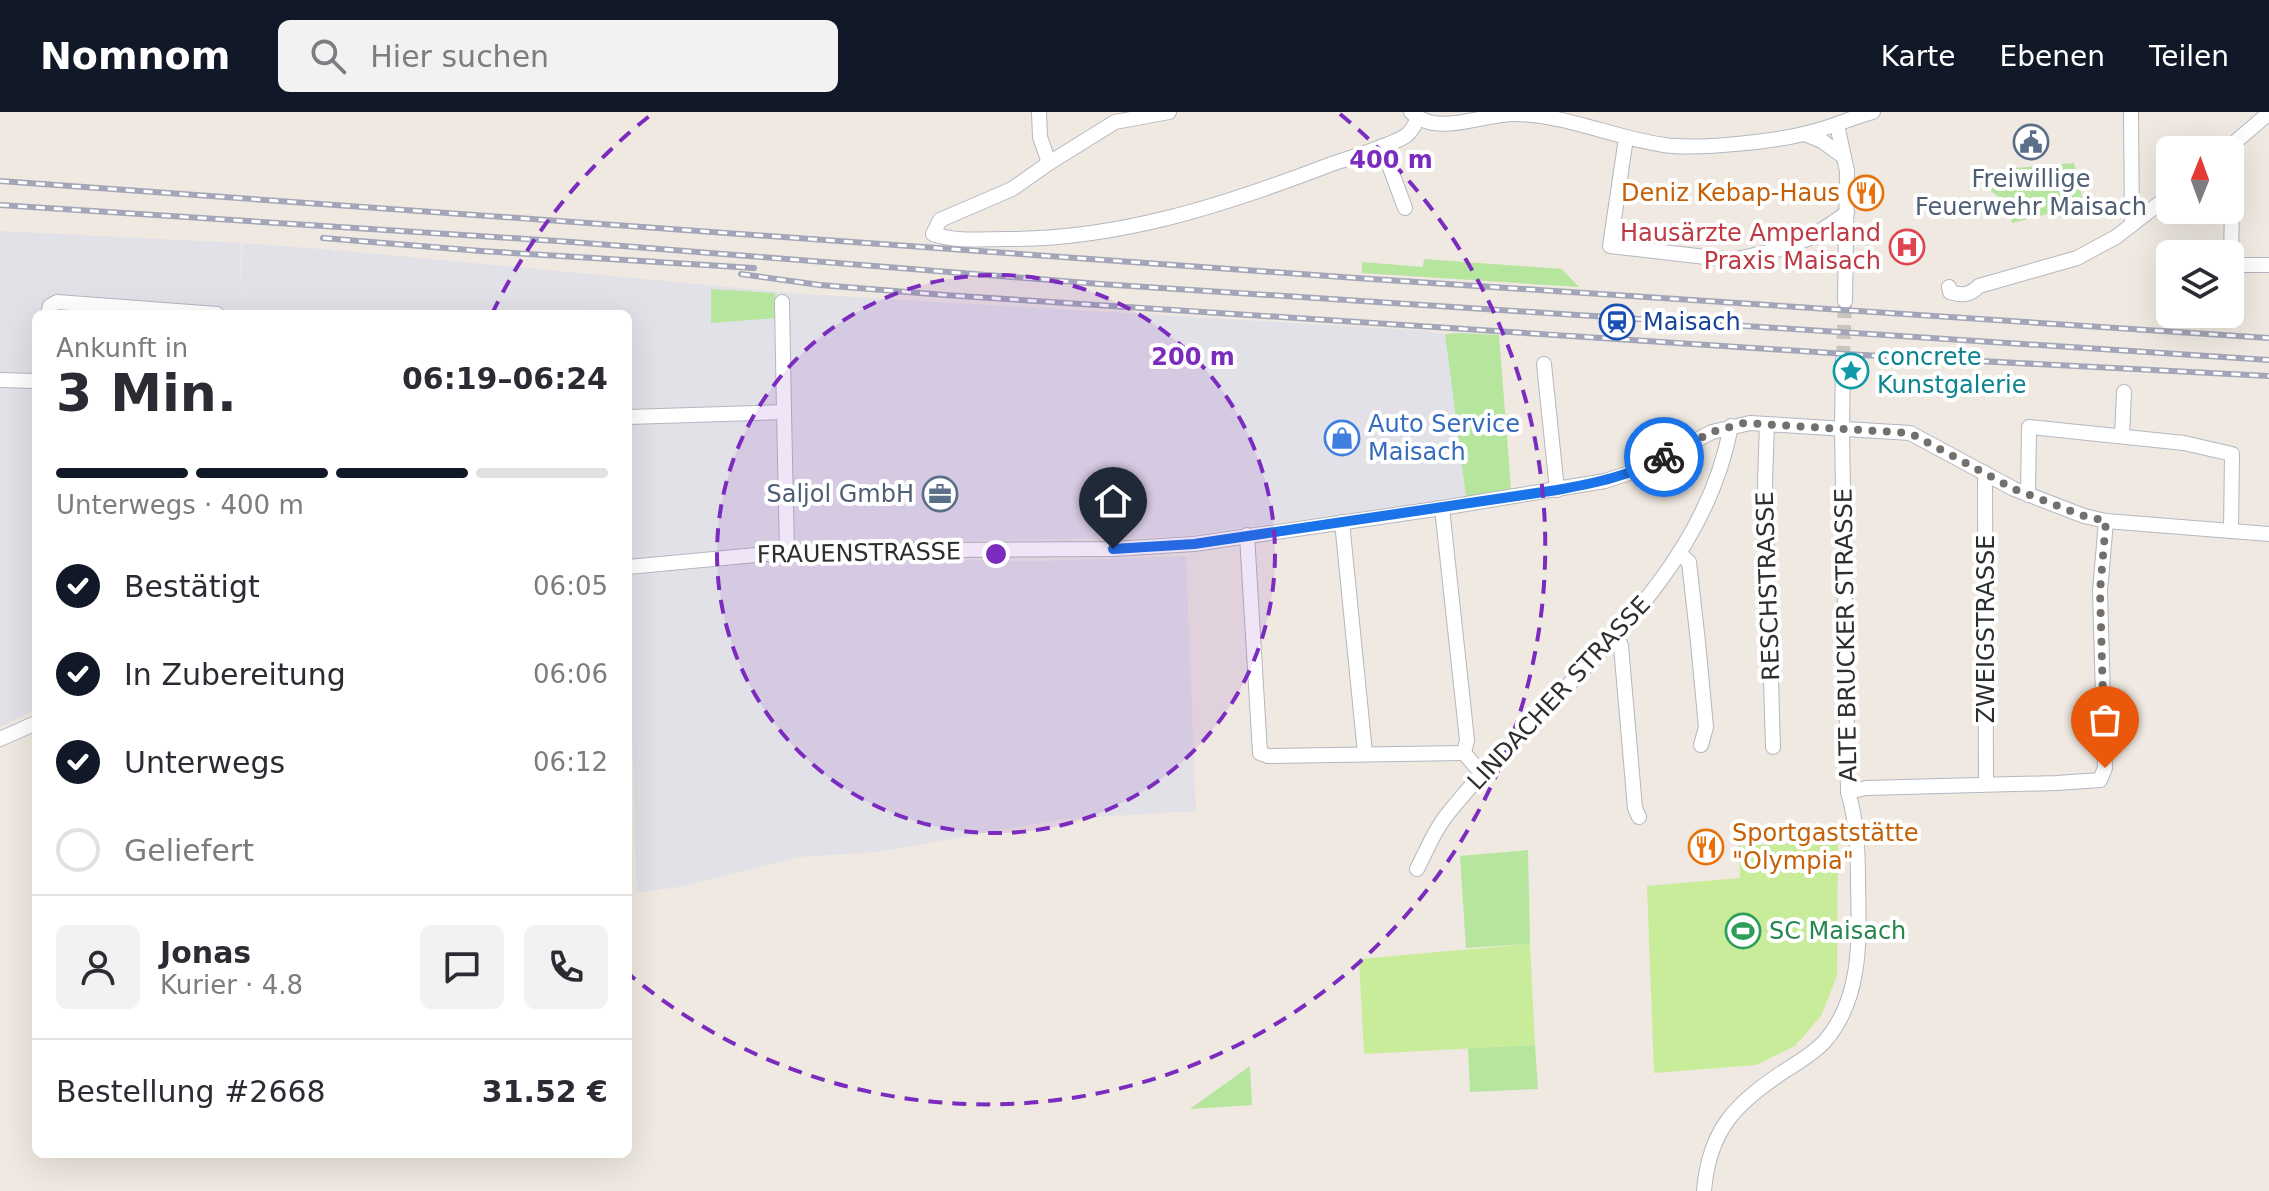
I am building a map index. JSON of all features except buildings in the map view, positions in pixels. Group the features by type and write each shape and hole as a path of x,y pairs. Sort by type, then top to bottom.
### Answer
{"street":[{"path":"1039,112 1040,137 1049,163"},
{"path":"1169,112 1115,117 1012,189 940,220 933,234 951,240 1034,240 1088,235 1168,218 1272,187 1382,146 1406,136 1415,116 1440,125 1491,115 1532,115 1667,146 1700,146 1805,134 1873,112"},
{"path":"2131,112 2132,225"},
{"path":"2242,136 2269,113"},
{"path":"1839,153 1856,118"},
{"path":"1834,126 1839,153 1847,171 1845,301"},
{"path":"1805,134 1839,153"},
{"path":"1626,138 1610,246 1732,260 1777,250 1810,238 1847,213"},
{"path":"1382,146 1405,208"},
{"path":"1949,287 1950,292 1961,296 1979,286 2077,258 2132,225 2156,206"},
{"path":"2230,224 2231,261 2235,265 2269,265"},
{"path":"49,310 57,302 164,310"},
{"path":"782,302 787,552"},
{"name":"ALTE BRUCKER STRASSE","path":"1704,1191 1714,1140 1731,1114 1745,1100 1824,1043 1846,1005 1859,955 1856,817 1848,792 1843,360"},
{"path":"1544,364 1557,490"},
{"path":"0,380 32,377"},
{"path":"2122,436 2124,392"},
{"path":"632,417 784,412"},
{"name":"FRAUENSTRASSE","path":"632,567 787,552 1113,549 1194,544 1605,481 1644,468 1693,441 1731,426 1767,424 1910,433 2028,495 2106,521 2269,534"},
{"name":"RESCHSTRASSE","path":"1767,424 1765,481 1773,747"},
{"name":"LINDACHER STRASSE","path":"1417,869 1444,818 1616,635 1651,593 1707,506 1724,461 1731,426"},
{"path":"2028,495 2029,427 2184,443 2232,454 2231,531"},
{"name":"ZWEIGSTRASSE","path":"1985,473 1986,784"},
{"path":"1442,508 1467,740 1464,753"},
{"path":"1848,792 1866,788 2100,780 2105,768 2100,591 2106,521"},
{"path":"1342,522 1365,753"},
{"path":"1247,535 1260,753 1268,756 1464,753 1483,775"},
{"path":"1679,553 1689,562 1706,727 1701,745"},
{"path":"1616,635 1621,646 1635,808 1639,817"},
{"path":"0,739 32,725"}],"shaded area":[{"path":"0,231 241,243 240,296 243,243 334,250 335,259 335,250 803,294 1445,334 1466,497 1177,537 795,544 632,563 632,310 32,310 32,712 0,727"},
{"path":"1186,556 1196,811 1063,819 877,852 799,857 679,887 637,893 632,732 632,573 796,558 1043,561"}],"green space":[{"path":"2074,163 2084,205 2012,223 2007,204 1989,189 2002,173 2015,168"},
{"path":"1424,259 1562,269 1579,287 1362,273 1362,262 1423,267"},
{"path":"711,289 775,293 777,318 711,323"},
{"path":"1445,334 1499,335 1511,489 1466,497"},
{"name":"SC Maisach","path":"1838,840 1837,976 1821,1016 1795,1046 1756,1065 1654,1073 1647,886 1740,878 1739,846"},
{"path":"1528,850 1530,944 1466,948 1460,856"},
{"path":"1530,944 1535,1045 1364,1054 1359,959"},
{"path":"1535,1045 1538,1089 1470,1092 1468,1048"},
{"path":"1250,1066 1252,1105 1190,1109"}],"tunnel":[{"path":"1843,360 1845,301"}],"railway":[{"path":"0,181 1356,278 2269,338"},
{"path":"0,205 572,242 1100,284 2269,360"},
{"path":"323,238 754,268"},
{"path":"741,274 820,285 945,295 1862,355 2269,376"}],"way so far":[{"path":"1664,457 1712,432 1744,423 1910,433 1925,438 2014,489 2084,516 2106,521 2100,591 2105,768"}],"place":[{"name":"Freiwillige Feuerwehr Maisach","path":"2031,142"},
{"name":"Deniz Kebap-Haus","path":"1866,193"},
{"name":"Hausärzte Amperland Praxis Maisach","path":"1907,247"},
{"name":"Maisach","path":"1617,322"},
{"name":"concrete Kunstgalerie","path":"1851,371"},
{"name":"Auto Service Maisach","path":"1342,438"},
{"name":"Saljol GmbH","path":"940,494"},
{"name":"Sportgaststätte \"Olympia\"","path":"1706,847"},
{"name":"SC Maisach","path":"1743,931"}],"route":[{"path":"1113,549 1194,544 1557,490 1614,479 1664,457"}]}
